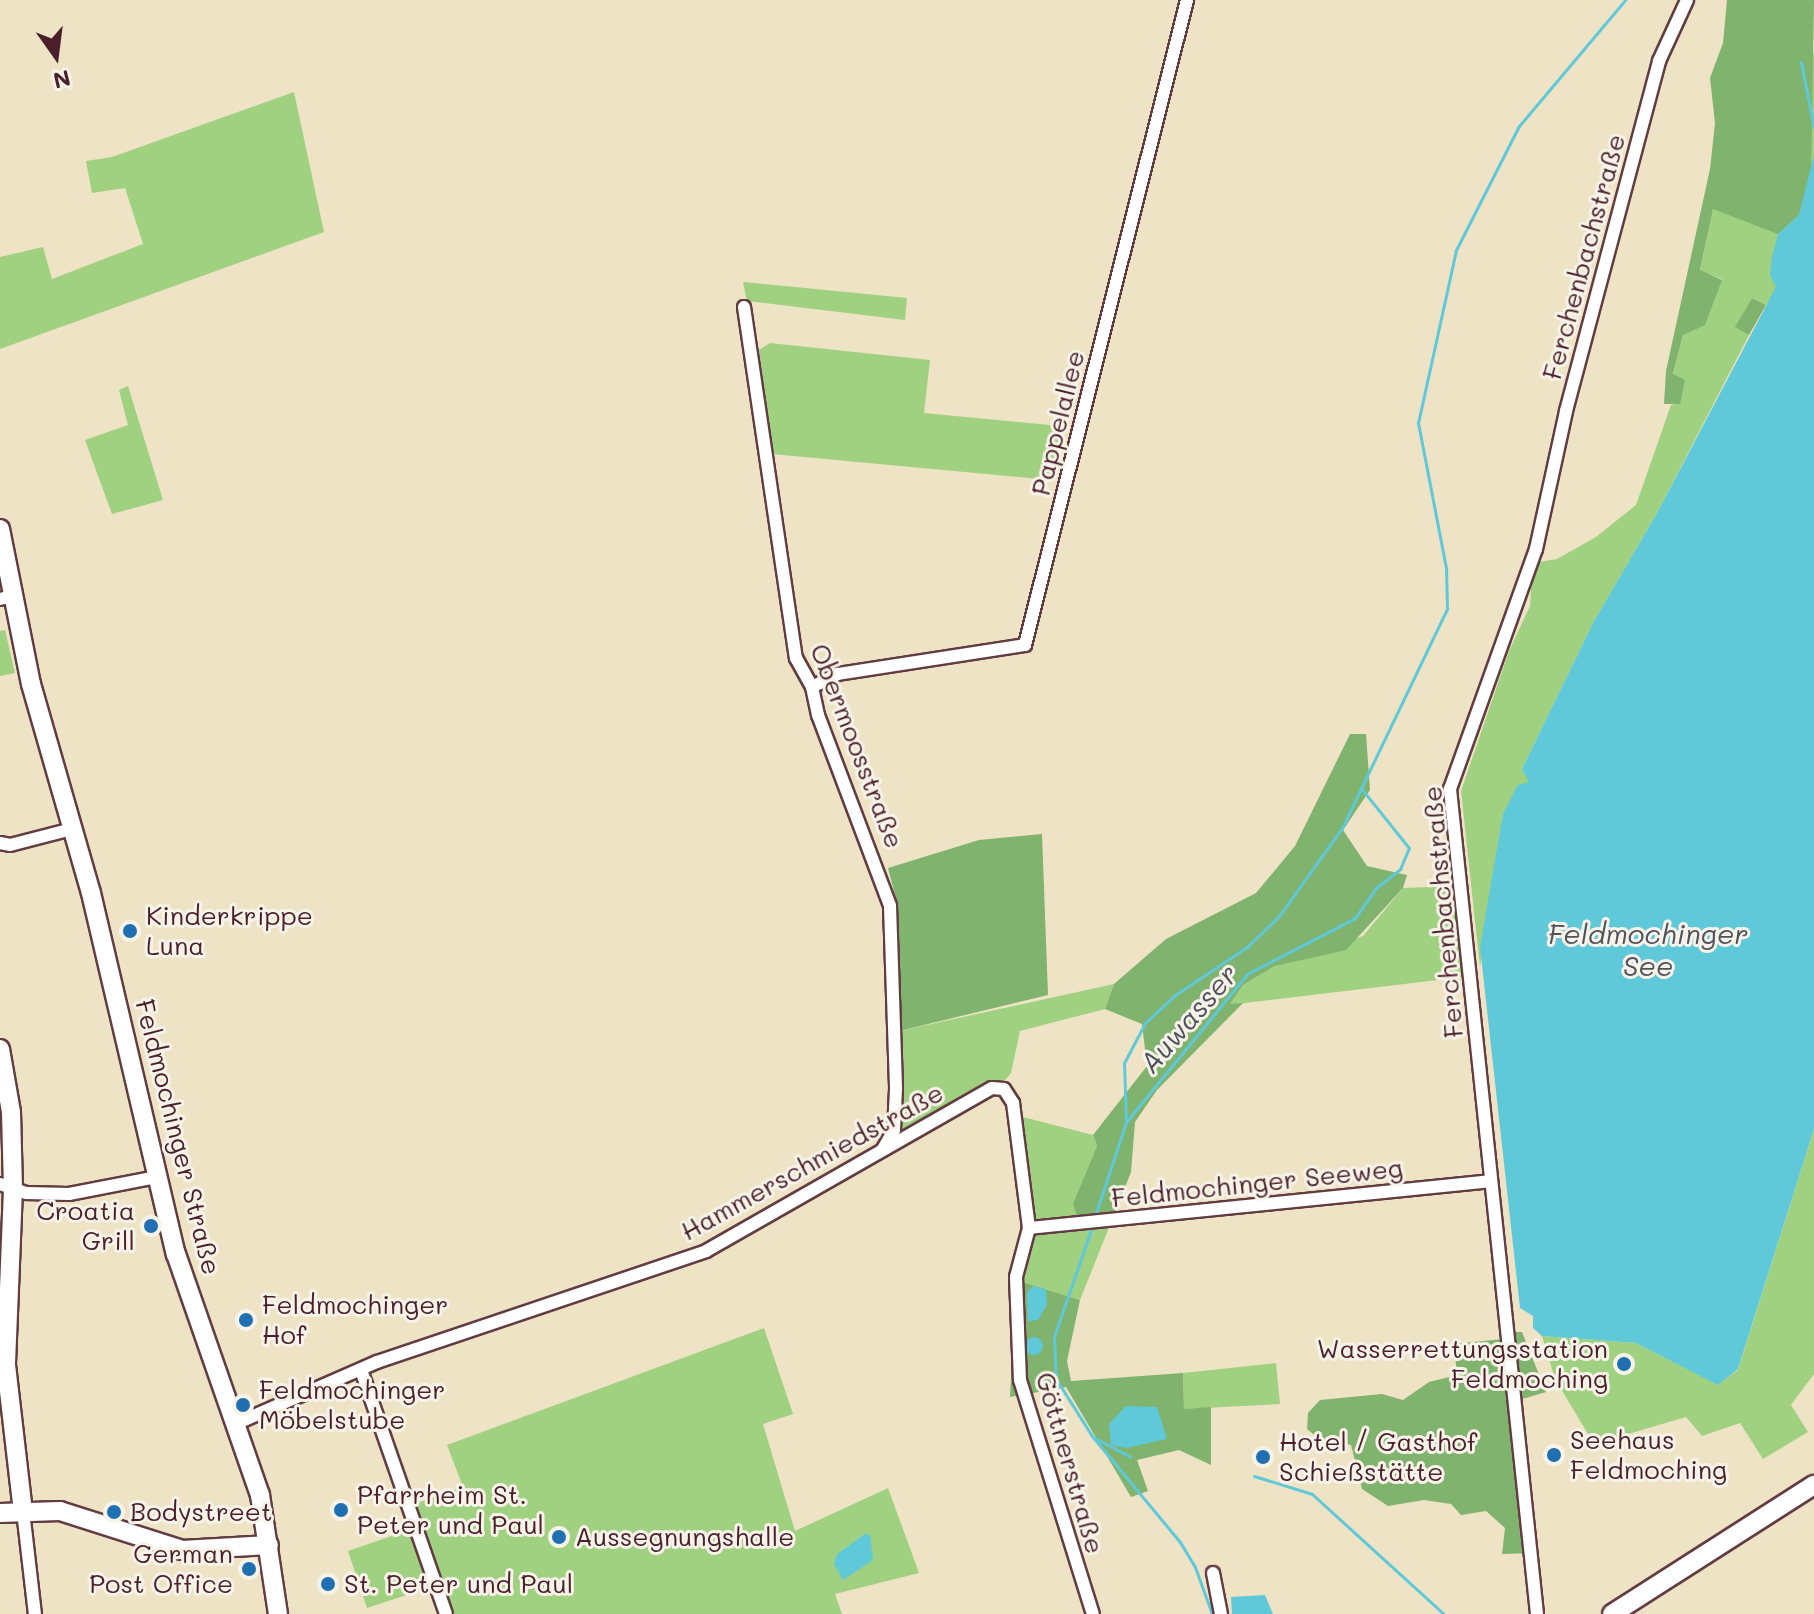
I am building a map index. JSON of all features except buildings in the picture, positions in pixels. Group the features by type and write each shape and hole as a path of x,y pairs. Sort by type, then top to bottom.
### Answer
{"main road":[{"name":"Feldmochinger Straße","path":"0,529 6,598 72,829 176,1254 260,1495 278,1614"},
{"path":"0,1049 11,1112 7,1187 6,1365 23,1511"},
{"path":"1612,1614 1814,1485"},
{"path":"0,1513 23,1511 80,1516 182,1550 269,1545"}],"street":[{"name":"Pappelallee","path":"812,687 838,674 1025,645 1187,0"},
{"name":"Ferchenbachstraße","path":"1537,1614 1454,845 1453,774 1536,549 1566,411 1659,61 1687,0"},
{"name":"Obermoosstraße","path":"744,307 796,658 812,687 818,715 890,906 896,1089 894,1130 881,1151"},
{"path":"0,843 10,845 72,829"},
{"name":"Hammerschmiedstraße","path":"235,1424 361,1370 706,1251 992,1088 1004,1089"},
{"name":"Göttnerstraße","path":"1004,1089 1013,1103 1029,1228 1016,1277 1021,1389 1093,1614"},
{"path":"7,1187 69,1194 157,1177"},
{"name":"Feldmochinger Seeweg","path":"1029,1228 1489,1181"},
{"path":"361,1370 446,1614"},
{"path":"23,1511 35,1614"},
{"path":"1213,1573 1221,1614"}],"green space":[{"path":"1727,0 1814,0 1811,183 1799,215 1778,234 1713,209 1700,270 1722,280 1705,325 1683,335 1673,374 1685,380 1680,404 1664,404 1666,371 1710,169 1715,123 1710,78 1723,43"},
{"path":"1814,52 1814,245 1766,305 1752,298 1736,326 1749,335 1657,513 1593,623 1522,769 1530,782 1503,814 1480,967 1461,791 1509,651 1530,606 1532,574 1539,562 1557,559 1596,537 1636,505 1671,405 1680,403 1673,375 1683,335 1722,279 1700,271 1713,208"},
{"path":"294,92 324,232 0,349 0,257 43,247 52,279 143,244 125,188 92,193 86,161 112,157"},
{"path":"743,282 907,298 905,320 747,301"},
{"path":"1752,298 1766,305 1749,335 1735,327"},
{"path":"770,343 930,360 924,413 1061,426 1051,480 772,454 757,360 759,350"},
{"path":"128,386 163,500 112,514 85,440 128,425 119,390"},
{"path":"5,630 15,673 0,676 0,631"},
{"path":"1350,734 1366,734 1370,790 1343,830 1367,866 1407,875 1403,888 1346,950 1275,966 1243,985 1230,1004 1243,1003 1157,1090 1135,1122 1131,1172 1112,1220 1079,1222 1073,1204 1097,1146 1093,1135 1147,1066 1142,1024 1105,1009 1114,984 1166,939 1256,893 1295,846"},
{"path":"1042,834 1048,995 899,1031 896,899 888,868 979,840"},
{"path":"1454,886 1463,977 1229,1005 1243,985 1275,966 1363,936 1403,888"},
{"path":"1114,984 1105,1009 1020,1031 1011,1073 1000,1086 905,1133 899,1127 899,1031"},
{"path":"1019,1116 1093,1135 1097,1146 1073,1205 1112,1220 1080,1300 1016,1280 1031,1228"},
{"path":"1814,1129 1814,1374 1791,1405 1808,1432 1763,1459 1740,1423 1702,1436 1686,1417 1594,1444 1555,1379 1542,1336 1636,1343 1718,1384 1738,1370"},
{"path":"1016,1280 1080,1300 1067,1361 1071,1381 1183,1373 1184,1409 1211,1407 1211,1465 1179,1450 1137,1460 1148,1491 1131,1497 1066,1387 1010,1397"},
{"path":"764,1328 793,1414 763,1424 795,1531 888,1488 919,1573 835,1594 842,1614 450,1614 414,1504 463,1487 447,1445"},
{"path":"1514,1332 1522,1332 1546,1392 1515,1401 1531,1553 1502,1554 1505,1528 1486,1511 1461,1515 1451,1504 1424,1500 1388,1506 1362,1489 1351,1445 1318,1438 1307,1429 1308,1413 1320,1400 1382,1394 1403,1400 1429,1382 1457,1375 1454,1344 1503,1339"},
{"path":"1276,1363 1280,1404 1184,1409 1183,1373"},
{"path":"409,1530 428,1588 367,1608 348,1551"}],"water":[{"name":"Feldmochinger See","path":"1814,155 1814,1129 1738,1369 1718,1385 1636,1343 1542,1336 1533,1328 1533,1316 1520,1308 1480,947 1503,814 1518,785 1529,782 1522,769 1593,623 1657,513 1776,287 1770,275 1778,234 1799,215"},
{"path":"1033,1286 1046,1289 1047,1305 1038,1320 1028,1321 1027,1293"},
{"path":"1034,1337 1043,1346 1034,1355 1025,1346"},
{"path":"1126,1406 1157,1407 1167,1439 1126,1448 1111,1445 1109,1424"},
{"path":"865,1534 870,1535 873,1560 843,1580 834,1564 837,1554"},
{"path":"1265,1595 1273,1614 1232,1614 1231,1597"}],"waterway":[{"path":"1095,1216 1126,1122 1124,1063 1145,1023 1175,995 1247,947 1279,916 1342,828 1447,609 1446,568 1418,423 1456,250 1519,126 1625,0"},
{"path":"1801,62 1814,128"},
{"name":"Auwasser","path":"1126,1122 1247,974 1355,918 1376,888 1400,869 1409,848 1361,788"},
{"path":"1092,1227 1054,1337 1056,1379 1092,1436 1180,1542 1195,1567 1212,1614"},
{"path":"1095,1438 1130,1457"},
{"path":"1254,1476 1312,1494 1444,1614"}],"place":[{"name":"Kinderkrippe Luna","path":"130,931"},
{"name":"Croatia Grill","path":"151,1226"},
{"name":"Feldmochinger Hof","path":"246,1320"},
{"name":"Wasserrettungsstation Feldmoching","path":"1624,1364"},
{"name":"Feldmochinger Möbelstube","path":"243,1405"},
{"name":"Seehaus Feldmoching","path":"1554,1455"},
{"name":"Hotel / Gasthof Schießstätte","path":"1263,1457"},
{"name":"Pfarrheim St. Peter und Paul","path":"341,1510"},
{"name":"Bodystreet","path":"114,1512"},
{"name":"Aussegnungshalle","path":"559,1537"},
{"name":"German Post Office","path":"249,1569"},
{"name":"St. Peter und Paul","path":"328,1584"}]}
